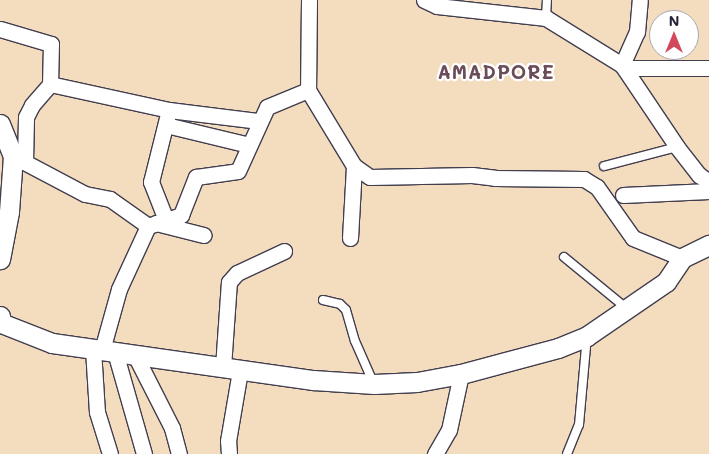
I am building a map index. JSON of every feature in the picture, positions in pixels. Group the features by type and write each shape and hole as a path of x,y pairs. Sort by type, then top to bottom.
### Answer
{"street":[{"path":"309,0 308,90 354,166 370,177 472,175 495,178 584,179 596,187 633,238 682,258"},
{"path":"424,0 437,6 546,18 623,67 676,147 699,175 709,182"},
{"path":"623,67 637,32 640,0"},
{"path":"0,30 51,44 50,84 32,105 26,117 0,259"},
{"path":"623,67 709,68"},
{"path":"50,84 169,110 259,121"},
{"path":"157,223 181,215 196,177 238,171 259,121 267,107 308,90"},
{"path":"110,454 97,412 103,350 119,289 157,223 151,182 169,110"},
{"path":"0,124 19,159 85,194 113,201 157,223 203,235"},
{"path":"166,125 249,145"},
{"path":"350,238 354,166"},
{"path":"623,195 709,191"},
{"path":"0,320 52,343 313,380 374,384 417,382 461,374 558,348 587,336 666,282 682,258 709,245"},
{"path":"229,454 232,369 229,282 237,272 284,250"},
{"path":"103,350 144,454"},
{"path":"136,355 172,428 179,454"},
{"path":"435,454 449,430 461,374"}],"lane":[{"path":"546,18 547,0"},
{"path":"604,166 676,147"},
{"path":"564,256 626,309"},
{"path":"323,300 340,304 346,310 355,341 374,384"},
{"path":"567,454 580,424 587,336"}],"district":[{"name":"AMADPORE","path":"496,72"}]}
